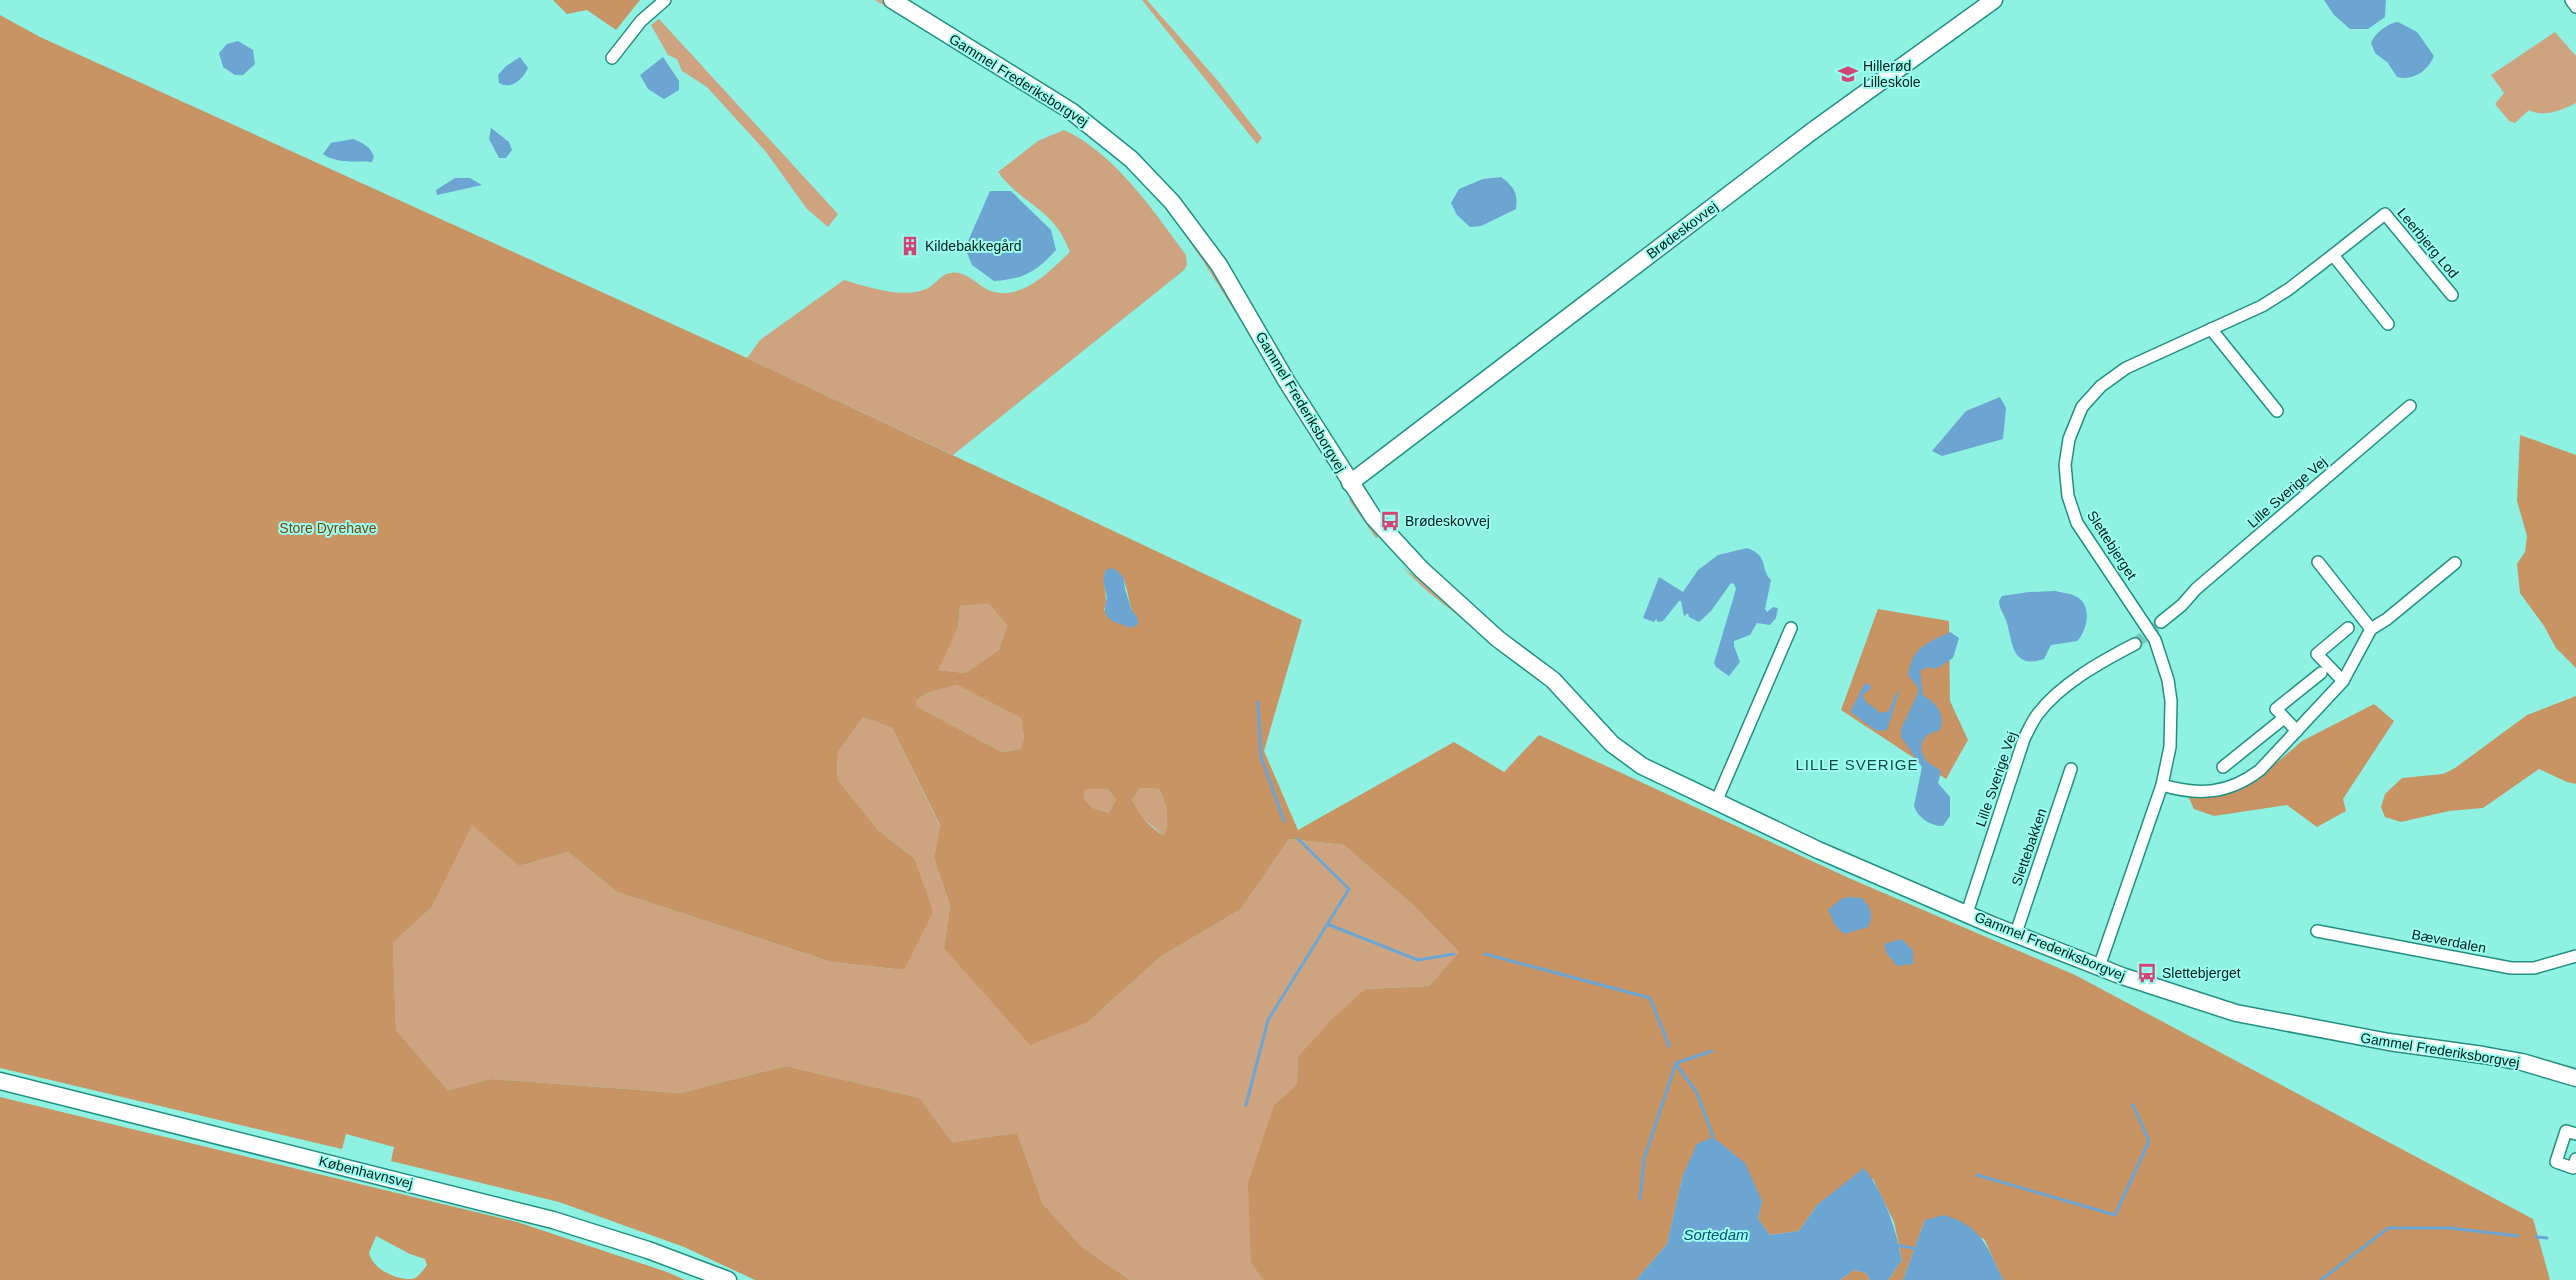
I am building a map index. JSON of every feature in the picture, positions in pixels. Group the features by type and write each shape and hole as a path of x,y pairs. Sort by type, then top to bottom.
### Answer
{"street":[{"path":"612,58 641,21 665,0"},
{"name":"Gammel Frederiksborgvej","path":"892,0 1071,111 1131,159 1172,202 1219,265 1287,382 1373,517 1421,569 1498,639 1553,680 1612,744 1642,766 1814,848 1967,913 2099,967 2236,1013 2389,1042 2522,1062 2576,1078"},
{"name":"Brødeskovvej","path":"1350,483 1811,132 1978,14 1994,0"},
{"path":"2571,0 2576,7"},
{"name":"Leerbjerg Lod","path":"2333,255 2385,214 2452,295"},
{"path":"2333,255 2388,324"},
{"name":"Slettebjerget","path":"2099,967 2162,785 2172,723 2169,687 2162,660 2144,622 2077,523 2068,496 2065,465 2069,439 2082,408 2101,386 2126,368 2262,306 2289,289 2333,255"},
{"path":"2211,329 2277,410"},
{"name":"Lille Sverige Vej","path":"2161,622 2182,605 2196,589 2410,406"},
{"path":"2318,562 2371,630"},
{"path":"2162,785 2199,793 2232,787 2260,770 2343,682 2371,630 2455,563"},
{"path":"1716,802 1791,628"},
{"path":"2343,682 2317,654 2348,628"},
{"name":"Lille Sverige Vej","path":"1967,913 2024,739 2037,714 2066,687 2102,661 2135,644"},
{"path":"2297,731 2276,709 2321,673"},
{"path":"2224,767 2284,718"},
{"name":"Slettebakken","path":"2016,933 2071,770"},
{"name":"Bæverdalen","path":"2317,931 2511,968 2534,968 2576,956"},
{"name":"Københavnsvej","path":"0,1081 553,1220 648,1250 728,1280"},
{"path":"2576,1134 2566,1131 2556,1162 2573,1168 2576,1159"}],"shaded area":[{"path":"875,0 881,0 911,21 1059,109 1060,114"},
{"path":"1142,0 1147,0 1218,81 1262,138 1257,144"},
{"path":"659,19 838,214 828,227 807,209 766,152 707,87 682,71 677,59 668,55 651,25"},
{"path":"2555,32 2576,56 2576,103 2547,113 2529,110 2515,123 2509,121 2495,104 2504,93 2491,75"},
{"path":"1064,130 1083,140 1117,168 1147,203 1186,255 1187,265 1183,271 953,455 747,358 760,340 844,280 885,291 906,293 926,289 944,275 956,273 966,275 988,290 1000,293 1022,289 1043,276 1070,252 1055,225 1017,193 998,172 1038,141"},
{"path":"1173,213 1213,266 1278,380 1203,261 1171,215"},
{"path":"1353,497 1380,535 1376,538 1349,500"},
{"path":"1402,567 1440,595 1531,672 1428,592"},
{"path":"989,604 1007,625 999,650 965,673 937,670 958,627 960,606"},
{"path":"957,685 1021,718 1024,738 1021,749 1002,752 916,706 916,701 927,693"},
{"path":"863,717 892,728 940,826 934,858 950,905 944,948 1088,1022 1160,957 1241,909 1289,839 1344,845 1412,904 1459,952 1429,986 1365,989 1298,1057 1297,1084 1274,1105 1267,1128 1251,1263 1263,1280 1130,1280 1082,1247 1043,1204 1017,1133 952,1142 920,1098 786,1066 680,1093 491,1079 448,1090 396,1030 393,943 432,907 472,824 519,866 568,852 617,892 832,962 904,970 914,858 879,831 837,779 838,752"},
{"path":"1140,788 1159,789 1167,812 1164,836 1139,815 1132,800"},
{"path":"1085,789 1108,789 1116,800 1109,813 1093,808 1084,799"}],"green space":[{"path":"553,0 640,0 616,30 587,10 567,14"},
{"name":"Store Dyrehave","path":"0,15 40,37 747,358 1302,620 1264,751 1298,830 1454,742 1504,772 1539,735 1851,879 2075,975 2533,1219 2550,1280 2003,1280 1984,1239 1925,1220 1903,1280 1888,1280 1902,1260 1894,1222 1873,1179 1818,1204 1799,1231 1770,1235 1758,1219 1762,1201 1683,1175 1667,1244 1636,1280 1263,1280 1251,1263 1248,1183 1274,1105 1297,1084 1298,1057 1331,1020 1365,989 1429,986 1459,952 1412,904 1344,845 1289,839 1241,909 1160,957 1088,1022 1030,1045 944,948 950,905 934,858 940,825 892,728 863,717 838,752 837,779 879,831 914,858 933,912 904,970 832,962 617,892 568,852 519,866 472,825 432,907 393,943 396,1030 448,1090 491,1079 680,1093 786,1066 920,1098 952,1142 1017,1133 1043,1204 1082,1247 1130,1280 755,1280 684,1247 559,1202 391,1161 394,1147 346,1134 342,1149 0,1068","holes":["1106,570 1124,579 1132,611 1132,628 1104,610 1106,605 1104,575","989,604 1007,625 999,650 965,673 938,670 958,627 960,606","957,685 1021,718 1024,738 1021,749 1002,752 916,706 916,701 927,693","1140,788 1159,789 1167,812 1164,836 1145,821 1132,800","1085,789 1108,789 1116,800 1109,813 1093,808 1084,799"]},
{"path":"2520,435 2576,455 2576,668 2556,648 2544,626 2520,593 2517,564 2525,552 2527,536 2517,501"},
{"path":"1878,609 1949,621 1950,701 1968,740 1946,779 1841,710"},
{"path":"2576,696 2576,784 2567,782 2539,769 2483,808 2449,811 2401,822 2385,817 2381,807 2385,794 2402,778 2443,774 2455,768 2527,715"},
{"path":"2374,704 2394,721 2343,799 2346,811 2317,827 2287,805 2214,816 2194,809 2188,796 2238,790 2254,782 2302,741"},
{"path":"0,1097 517,1222 667,1272 685,1280 0,1280","holes":["376,1236 410,1254 425,1259 427,1265 413,1279 399,1278 380,1269 371,1259 369,1253"]},
{"path":"1854,1270 1866,1273 1870,1280 1840,1280"}],"water":[{"path":"2324,0 2386,0 2385,17 2368,29 2350,29 2334,15"},
{"path":"2398,22 2417,32 2434,56 2424,70 2409,78 2397,77 2388,63 2375,53 2371,43 2382,29"},
{"path":"238,41 253,50 255,64 243,75 235,75 223,67 219,53 227,44"},
{"path":"520,57 528,68 523,76 513,84 504,85 499,83 498,75 506,66"},
{"path":"663,57 679,81 679,90 664,99 648,89 640,75"},
{"path":"491,128 509,142 512,150 506,158 499,158 489,139"},
{"path":"353,139 370,150 374,157 372,162 340,161 323,154 331,143"},
{"path":"1501,177 1516,194 1516,209 1481,226 1470,227 1457,215 1451,203 1459,189 1483,179"},
{"path":"455,178 470,178 482,185 437,195 436,190"},
{"path":"990,191 1011,191 1051,230 1056,250 1036,269 1022,276 994,281 972,265 965,248"},
{"path":"2000,397 2006,408 2003,439 1942,456 1932,451 1966,411"},
{"path":"1747,548 1762,558 1767,576 1771,580 1765,609 1767,612 1773,607 1778,608 1776,618 1770,625 1757,623 1750,635 1734,641 1740,662 1729,676 1716,667 1714,663 1736,589 1734,584 1731,583 1711,611 1699,622 1689,617 1688,613 1684,616 1681,601 1663,621 1658,622 1656,619 1654,622 1643,618 1659,577 1683,592 1698,570 1718,555"},
{"path":"1111,568 1118,571 1124,579 1132,611 1137,616 1138,624 1132,628 1111,620 1106,613 1107,597 1104,577 1106,570"},
{"path":"2056,591 2073,595 2081,600 2087,617 2084,630 2077,641 2051,645 2044,659 2026,661 2020,658 2013,647 1999,601 2002,596"},
{"path":"1950,632 1959,638 1953,658 1936,669 1928,667 1920,671 1923,696 1936,706 1942,720 1939,731 1925,737 1922,750 1929,764 1938,768 1941,772 1938,783 1950,797 1950,816 1943,826 1934,825 1925,820 1918,814 1914,806 1922,767 1901,737 1901,729 1918,693 1918,688 1908,675 1913,658 1927,643"},
{"path":"1865,683 1870,685 1871,688 1863,695 1866,702 1881,713 1889,711 1896,693 1899,692 1887,730 1877,731 1850,712"},
{"path":"1849,897 1862,898 1868,905 1871,919 1868,927 1844,934 1835,925 1828,910 1841,899"},
{"path":"1902,939 1913,951 1913,964 1897,966 1887,954 1884,944"},
{"name":"Sortedam","path":"1713,1137 1745,1163 1762,1201 1758,1219 1770,1235 1799,1231 1818,1204 1864,1168 1878,1189 1888,1211 1902,1260 1888,1280 1870,1280 1866,1273 1854,1270 1840,1280 1636,1280 1667,1244 1683,1175 1697,1144"},
{"path":"1944,1215 1967,1225 1975,1232 1988,1248 2003,1280 1903,1280 1925,1220"}],"waterway":[{"path":"1258,702 1261,757 1284,821"},
{"path":"1246,1105 1268,1020 1349,889 1298,839"},
{"path":"1327,924 1418,960 1454,954"},
{"path":"1485,954 1650,998 1669,1046"},
{"path":"1676,1063 1712,1051"},
{"path":"1640,1199 1644,1159 1676,1063"},
{"path":"1676,1064 1697,1093 1713,1137"},
{"path":"1977,1175 2115,1215 2149,1141 2133,1105"},
{"path":"2321,1280 2388,1228 2450,1228 2518,1236"},
{"path":"2536,1237 2547,1238"},
{"path":"1896,1245 1917,1249"}],"tunnel":[{"path":"2135,644 2161,622"}],"place":[{"name":"Hillerød Lilleskole","path":"1848,74"},
{"name":"Kildebakkegård","path":"910,246"},
{"name":"Brødeskovvej","path":"1390,521"},
{"name":"Slettebjerget","path":"2147,973"}],"district":[{"name":"LILLE SVERIGE","path":"1857,765"}]}
